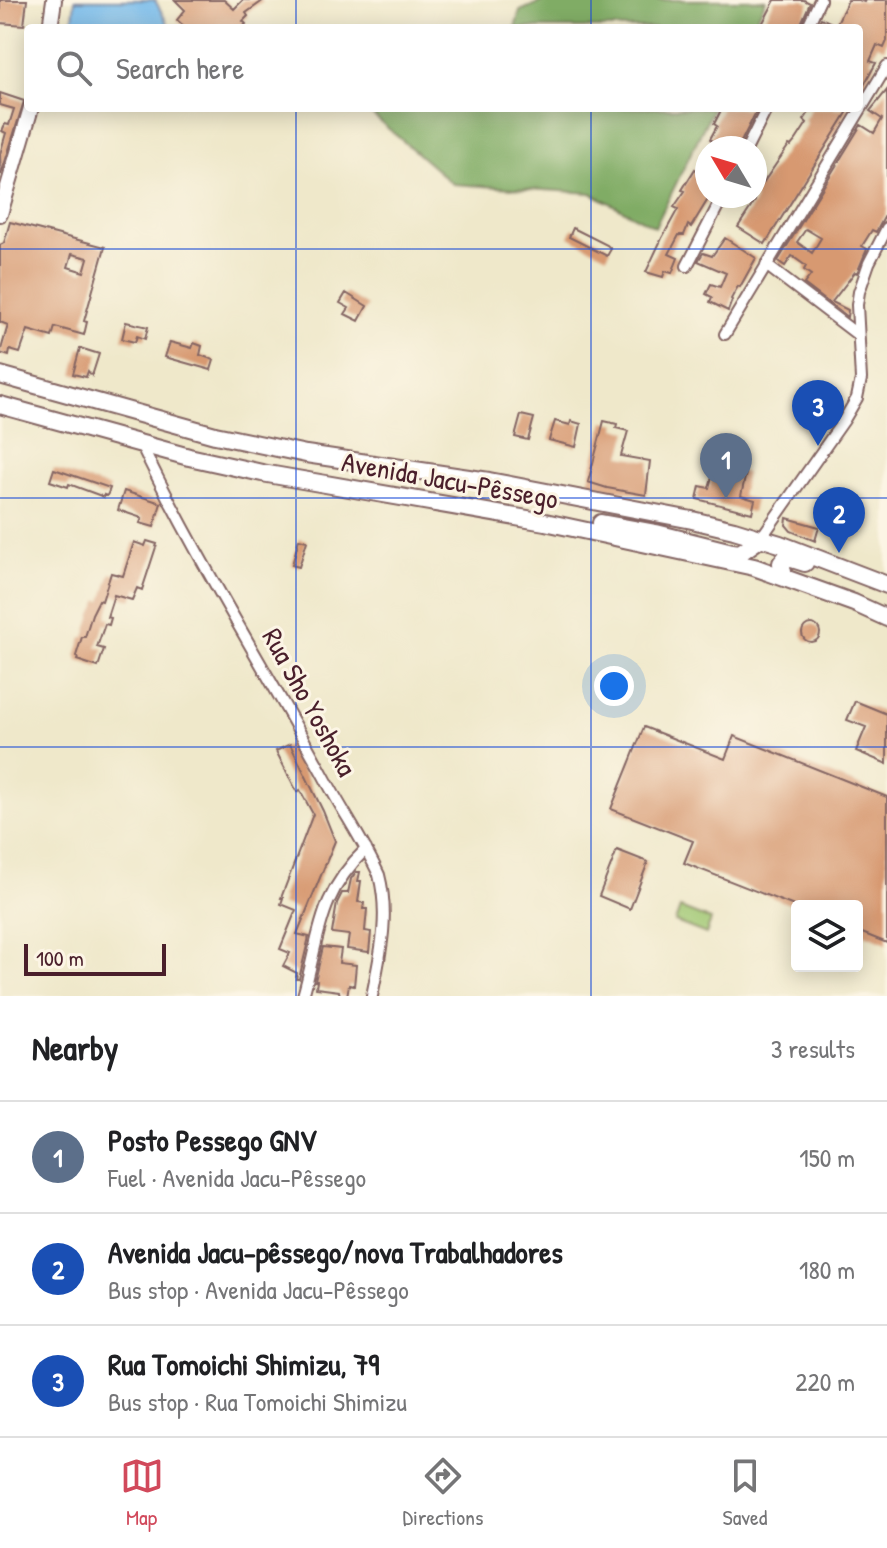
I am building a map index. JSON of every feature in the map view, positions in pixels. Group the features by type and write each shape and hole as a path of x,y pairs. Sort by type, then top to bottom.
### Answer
{"highway":[{"name":"Avenida Jacu-Pêssego","path":"0,375 215,435 306,454 489,481 692,520 761,538 887,585"},
{"name":"Avenida Jacu-Pêssego","path":"0,405 189,457 262,473 565,526 754,567 786,576 887,618"},
{"path":"565,526 587,521 740,553 761,538 773,564 786,576"},
{"path":"622,527 642,525 732,546 737,541 734,530"},
{"path":"786,576 781,567 782,560 790,557 887,596"}],"main road":[{"path":"51,24 54,0"},
{"path":"0,214 30,112"}],"street":[{"path":"809,24 820,0"},
{"path":"863,109 887,66"},
{"path":"753,136 765,112"},
{"path":"725,334 861,112"},
{"path":"687,266 717,208"},
{"path":"761,538 857,398 861,379 857,305 862,281 887,228"},
{"path":"766,265 858,335"},
{"name":"Rua Sho Yoshoka","path":"141,444 210,575 379,875 385,926 372,996"},
{"path":"303,996 326,905 348,869 366,849"}],"green space":[{"path":"546,0 766,0 754,24 516,24 520,11"},
{"path":"369,112 711,112 699,136 695,136 695,145 655,227 591,193 453,184"},
{"path":"680,908 711,920 706,934 675,922"}],"water":[{"path":"75,0 155,0 168,24 72,24"}],"building":[{"path":"0,0 27,0 24,25 0,23"},
{"path":"175,0 224,0 234,9 243,0 264,0 246,13 248,16 243,21 246,24 182,24 177,20 185,10"},
{"path":"775,0 804,0 810,3 801,24 762,24"},
{"path":"848,0 887,0 887,41 884,48 877,45 870,61 876,63 863,87 863,24 836,24"},
{"path":"821,18 834,24 818,24"},
{"path":"887,90 887,212 876,232 872,230 862,246 867,249 857,273 832,302 848,310 847,317 804,284 811,275 804,270 806,266 792,256 785,266 778,261 861,125 874,133 882,119 870,111","holes":["806,229 821,238 812,253 797,242"]},
{"path":"0,93 24,101 1,175 0,154 6,133 2,131 5,124 9,125 14,109 0,105"},
{"path":"720,112 756,112 744,136 712,136 717,126 714,124"},
{"path":"809,112 848,112 765,244 738,227 750,208 767,208 767,177 807,123 804,120"},
{"path":"695,169 695,208 703,208 684,235 679,235 669,254 678,258 672,273 665,271 663,277 646,272 678,209 674,207 685,191 682,190"},
{"path":"10,222 105,247 84,321 87,322 84,335 55,327 52,337 28,330 20,353 10,350 9,356 0,353 8,325 0,322 0,245 4,243","holes":["72,254 88,258 84,272 68,267"]},
{"path":"573,228 607,245 611,249 607,256 569,237"},
{"path":"725,238 756,258 731,299 728,311 710,302 712,297 706,294 711,284 720,287 726,273 698,261 703,253 712,256"},
{"path":"346,293 367,306 359,321 345,314 349,308 340,303"},
{"path":"126,322 148,327 145,339 137,336 135,342 122,339"},
{"path":"170,342 192,348 194,343 202,346 200,355 214,360 211,370 165,357"},
{"path":"80,348 99,354 92,376 88,371 86,377 73,374"},
{"path":"521,415 534,418 528,440 515,437"},
{"path":"555,421 581,424 576,447 549,440"},
{"path":"604,421 628,431 621,456 650,461 646,495 588,482"},
{"path":"715,465 746,473 741,496 755,500 752,513 697,499 700,486 709,488"},
{"path":"54,469 110,488 107,496 50,481"},
{"path":"124,491 161,503 154,527 140,523 142,518 118,510"},
{"path":"787,518 819,527 815,541 791,531 786,525"},
{"path":"299,539 307,541 299,567 292,565"},
{"path":"147,541 157,544 142,590 137,588 132,600 114,595 107,617 111,618 109,625 105,624 97,647 104,649 98,667 77,660 82,637 85,637 99,600 102,601 111,573 123,576 134,542 145,546"},
{"path":"811,624 820,633 811,642 802,633"},
{"path":"855,701 887,714 887,764 856,751 866,727 847,720"},
{"path":"644,727 725,759 734,736 887,797 887,943 863,933 863,900 791,900 791,905 684,863 693,841 611,809"},
{"path":"290,744 335,841 297,934 309,937 299,979 296,979 297,973 283,966 290,953 280,949 296,910 281,904 281,898 313,814 300,790 297,792 276,751"},
{"path":"617,850 648,862 630,909 599,896"},
{"path":"356,872 360,872 358,881 361,881 358,902 364,903 363,909 367,909 365,931 371,932 369,952 347,949 349,935 332,933 337,903 342,893 348,893"},
{"path":"323,947 341,949 339,963 356,965 354,986 349,985 347,996 340,996 339,991 316,988"}],"place":[{"name":"Rua Tomoichi Shimizu, 79","path":"818,446"},
{"name":"Posto Pessego GNV","path":"726,499"},
{"name":"Avenida Jacu-pêssego/nova Trabalhadores","path":"839,553"}]}
